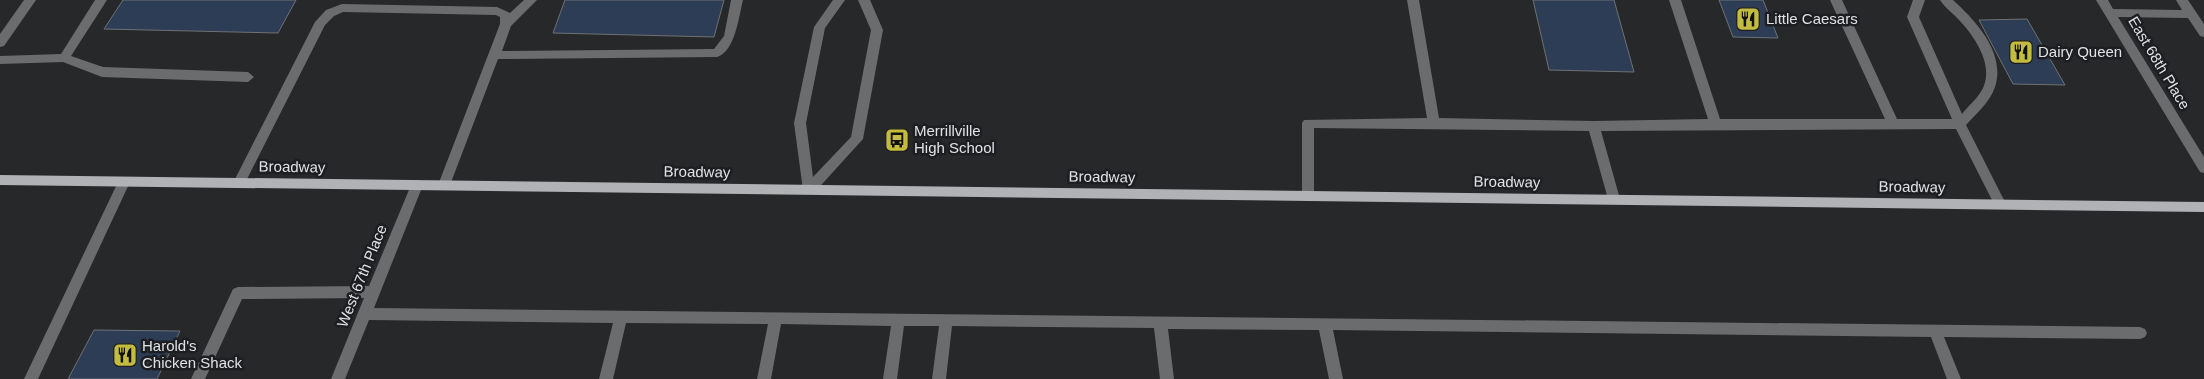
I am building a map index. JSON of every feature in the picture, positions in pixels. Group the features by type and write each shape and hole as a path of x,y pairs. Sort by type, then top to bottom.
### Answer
{"main road":[{"name":"Broadway","path":"0,180 2204,207"}],"street":[{"path":"0,43 30,0"},
{"path":"64,58 101,0"},
{"path":"506,24 531,0"},
{"path":"494,55 717,53 728,36 737,0"},
{"path":"809,190 800,123 820,27 839,0"},
{"path":"809,190 856,139 877,30 864,0"},
{"path":"1413,0 1434,124"},
{"path":"1674,0 1716,124"},
{"path":"1836,0 1893,124"},
{"path":"1919,0 1913,17 1960,124 2000,204"},
{"path":"1946,0 1970,22 1992,63 1988,89 1960,124"},
{"name":"East 68th Place","path":"2102,0 2204,168"},
{"path":"2182,0 2204,33"},
{"path":"239,183 321,22 330,13 342,8 497,11 506,15 506,24 444,185"},
{"path":"2110,13 2191,14"},
{"path":"0,60 64,58 102,72 248,76"},
{"path":"1308,196 1308,123 1594,126 1960,124"},
{"path":"1594,126 1614,200"},
{"path":"31,379 124,182"},
{"name":"West 67th Place","path":"338,379 417,185"},
{"path":"198,379 238,293 373,292"},
{"path":"364,314 2140,334"},
{"path":"606,379 622,316"},
{"path":"764,379 776,318"},
{"path":"890,379 898,320"},
{"path":"939,379 946,320"},
{"path":"1160,322 1167,379"},
{"path":"1325,324 1336,379"},
{"path":"1935,331 1954,379"}],"building":[{"path":"123,0 296,0 278,33 104,29"},
{"path":"565,0 724,0 714,37 553,33"},
{"path":"1533,0 1614,0 1634,72 1549,70"},
{"name":"Little Caesars","path":"1719,0 1763,0 1778,38 1733,37"},
{"name":"Dairy Queen","path":"2027,19 2065,85 2013,84 1979,20"},
{"name":"Harold's Chicken Shack","path":"94,330 180,331 157,379 68,379"}],"place":[{"name":"Little Caesars","path":"1748,19"},
{"name":"Dairy Queen","path":"2021,52"},
{"name":"Merrillville High School","path":"897,140"},
{"name":"Harold's Chicken Shack","path":"125,355"}]}
